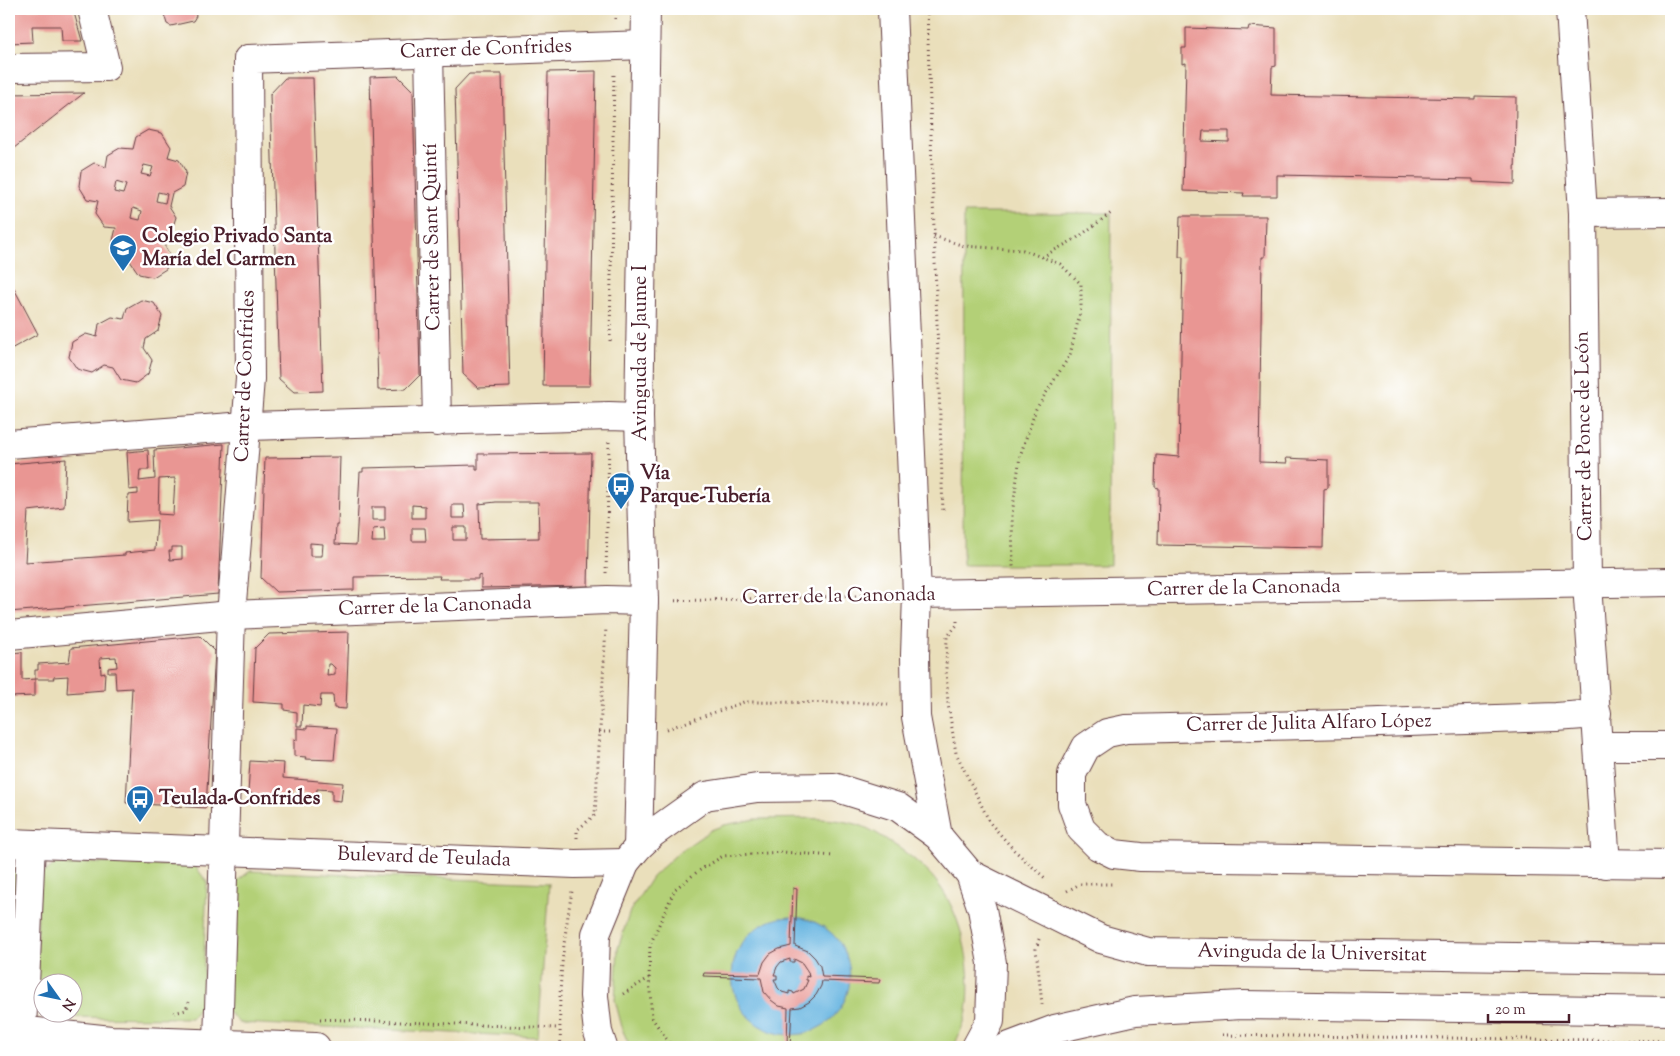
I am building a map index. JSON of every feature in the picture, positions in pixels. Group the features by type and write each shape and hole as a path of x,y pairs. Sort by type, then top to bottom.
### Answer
{"street":[{"path":"9,68 106,67 92,9"},
{"name":"Avinguda de Jaume I","path":"632,855 641,733 644,602 639,417 646,9"},
{"path":"892,9 917,594 915,655 916,717 938,836"},
{"name":"Carrer de Ponce de León","path":"1570,9 1583,213 1586,584 1597,714 1606,864"},
{"name":"Carrer de Confrides","path":"223,850 231,615 250,380 248,59 645,45"},
{"name":"Carrer de Sant Quintí","path":"429,52 437,422"},
{"path":"1583,213 1671,212"},
{"path":"9,444 246,426 609,416 639,417"},
{"name":"Carrer de la Canonada","path":"917,594 958,595 1022,592 1671,582"},
{"name":"Carrer de la Canonada","path":"9,636 231,615 607,600 644,602"},
{"name":"Carrer de Julita Alfaro López","path":"1597,714 1361,724 1126,730 1107,733 1086,746 1072,774 1072,804 1081,829 1098,846 1114,854 1140,857 1671,864"},
{"path":"1599,746 1671,746"},
{"path":"603,1047 598,1032 594,996 596,934 632,855 653,833 705,796 757,788 834,787 898,807 938,836 970,874 982,909 992,963 990,1021 976,1047"},
{"name":"Bulevard de Teulada","path":"17,1035 25,985 20,843 575,864 632,855"},
{"path":"218,1042 223,850"},
{"name":"Avinguda de la Universitat","path":"970,874 1101,939 1148,952 1671,959"},
{"path":"1007,1047 1056,1029 1135,1011 1242,1005 1671,1011"},
{"path":"17,1035 110,1043 218,1042 316,1047"}],"path":[{"path":"610,344 615,9"},
{"path":"927,9 944,521"},
{"path":"1042,257 1077,238 1111,213"},
{"path":"901,222 935,237 964,246 1023,250 1060,264 1081,284 1081,308 1070,355 1036,409 1020,456 1012,515 1012,565 1022,592"},
{"path":"609,416 607,600 600,732 653,734 744,702 876,704 892,706"},
{"name":"Carrer de la Canonada","path":"644,602 917,594"},
{"path":"958,595 957,625 947,637 946,669 948,704 956,753 990,823 1014,850 1055,887 1046,911 1036,949 1041,1003 1056,1029"},
{"path":"672,1047 652,1018 649,978 650,945 675,889 723,856 783,852 834,856"},
{"path":"623,994 649,978"},
{"path":"166,1013 186,1010 192,996 219,998"},
{"path":"310,1018 559,1028 560,1047"}],"green space":[{"path":"964,213 1111,213 1110,565 963,565"},
{"path":"756,819 816,819 858,824 875,832 900,849 928,872 949,901 957,919 966,956 969,994 967,1011 954,1047 630,1047 623,1031 615,1000 618,948 630,911 652,877 679,852 711,830 724,825"},
{"path":"58,862 195,866 207,882 202,1004 191,1018 82,1017 82,974 36,974 39,876"},
{"path":"9,864 17,873 11,994 9,997"},
{"path":"250,871 549,883 538,1037 239,1023 226,1009 231,886"}],"water":[{"path":"791,917 814,922 833,934 845,953 850,976 845,999 833,1018 814,1030 791,1035 768,1030 749,1018 737,999 732,976 737,953 749,934 768,922"}],"building":[{"path":"9,9 73,9 82,41 62,41 61,26 32,26 33,42 9,43"},
{"path":"165,9 194,9 196,16 193,21 171,26 167,24 163,11"},
{"path":"1249,26 1276,28 1276,66 1272,67 1271,95 1475,99 1475,96 1516,97 1515,184 1473,182 1473,179 1277,175 1277,196 1243,196 1244,193 1183,191 1186,63 1182,64 1182,48 1186,48 1186,28 1248,30","holes":["1203,131 1229,131 1229,142 1202,141"]},
{"path":"596,71 590,386 543,386 548,72"},
{"path":"469,74 502,74 510,387 478,388 463,374 455,89"},
{"path":"398,76 413,91 420,375 406,389 378,390 370,77"},
{"path":"285,78 313,78 323,391 294,392 279,379 270,94"},
{"path":"84,93 9,152 11,128 9,128 9,94"},
{"path":"148,130 162,133 171,147 168,157 179,160 186,172 183,187 172,193 169,206 176,217 172,230 160,238 170,255 166,269 153,277 139,274 130,261 131,254 119,251 113,241 116,228 104,227 95,214 98,201 87,199 79,186 81,171 94,163 106,167 108,155 120,148 133,149 136,137","holes":["144,165 153,167 150,176 141,174","116,182 126,185 123,194 114,192","158,192 167,194 165,203 156,201","133,208 142,211 140,220 131,218"]},
{"path":"1180,216 1266,216 1265,257 1262,257 1259,462 1287,463 1286,458 1328,460 1328,488 1324,489 1323,548 1158,545 1159,488 1155,487 1156,455 1179,457 1183,257 1179,257"},
{"path":"9,279 38,334 9,350"},
{"path":"141,300 154,303 162,316 158,331 146,339 144,348 152,360 148,374 136,383 121,380 113,367 104,365 92,373 77,369 69,357 72,342 86,334 97,337 99,324 112,317 124,319 127,308"},
{"path":"224,444 218,594 9,612 9,464 66,459 64,507 28,511 25,562 125,555 125,553 155,550 157,520 127,522 128,495 138,494 138,489 129,490 127,452 148,450 149,470 140,470 139,481 155,479 154,450","holes":["175,478 173,515 158,514 159,479","172,547 182,547 182,559 170,560 169,551 172,551"]},
{"path":"591,453 588,586 481,588 481,575 478,576 478,579 439,579 440,576 354,577 354,590 276,592 261,578 265,458 340,457 338,525 336,525 335,544 356,545 360,472 363,472 363,468 476,465 476,470 478,470 478,454","holes":["538,502 539,538 480,539 479,504","412,505 425,506 425,518 412,518","452,505 464,505 465,518 452,518","372,507 385,507 385,520 372,520","453,527 466,527 466,540 453,540","384,528 385,542 372,542 373,529","412,528 425,528 426,541 412,541","310,543 323,544 322,556 310,556"]},
{"path":"349,632 346,709 334,708 333,695 321,695 320,707 303,705 302,726 297,726 297,712 284,710 284,704 253,702 255,648 269,634","holes":["328,664 335,668 335,675 327,676"]},
{"path":"200,636 215,651 206,808 126,803 132,688 116,689 115,672 108,672 108,668 117,667 116,657 100,658 101,673 105,672 104,690 67,693 68,676 53,677 54,679 35,679 35,670 38,670 38,664 69,662 71,648"},
{"path":"22,652 22,680 35,679 35,696 9,697 9,653"},
{"path":"307,726 337,728 334,760 305,759 306,757 294,756 294,739 297,740 297,728 307,729"},
{"path":"250,761 284,763 283,778 343,783 341,801 332,800 332,790 317,789 316,799 312,799 313,796 291,794 290,797 248,793"},
{"path":"793,888 797,889 795,946 808,951 815,958 820,966 822,977 880,979 879,983 822,981 816,995 809,1002 800,1007 792,1008 790,1047 787,1047 788,1008 779,1006 771,1000 764,992 761,978 703,976 704,973 760,974 764,962 770,954 791,946","holes":["790,959 790,962 794,962 794,959 802,963 809,977 806,976 806,980 808,980 804,989 794,994 789,991 789,994 782,992 774,979 777,979 777,975 774,975 781,962"]}],"place":[{"name":"Colegio Privado Santa María del Carmen","path":"123,272"},
{"name":"Vía Parque-Tubería","path":"621,510"},
{"name":"Teulada-Confrides","path":"140,823"}]}
